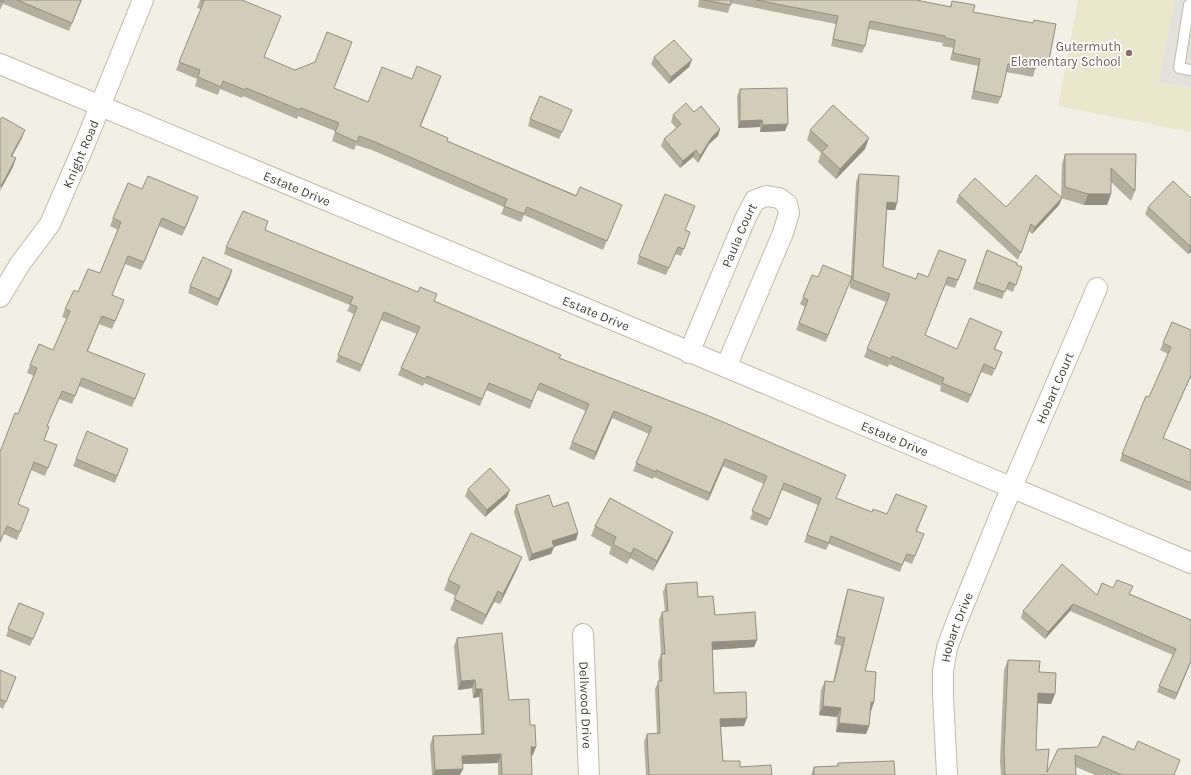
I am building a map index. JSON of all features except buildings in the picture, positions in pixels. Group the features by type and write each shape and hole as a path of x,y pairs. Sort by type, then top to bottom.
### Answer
{"street":[{"name":"Knight Road","path":"0,297 20,264 50,224 143,0"},
{"name":"Estate Drive","path":"0,64 1191,563"},
{"name":"Paula Court","path":"689,352 746,217 755,200 767,196 779,198 787,204 789,213 783,233 726,367"},
{"name":"Hobart Court","path":"1013,488 1097,288"},
{"name":"Hobart Drive","path":"947,775 943,695 943,671 947,648 1013,488"},
{"name":"Dellwood Drive","path":"583,634 589,775"}],"lane":[{"path":"1191,5 1190,4 1179,68 1191,70"}],"shaded area":[{"name":"Gutermuth Elementary School","path":"1078,0 1191,0 1191,132 1058,106"},
{"path":"1175,0 1191,0 1191,88 1159,82"}],"place":[{"name":"Gutermuth Elementary School","path":"1129,53"}]}
